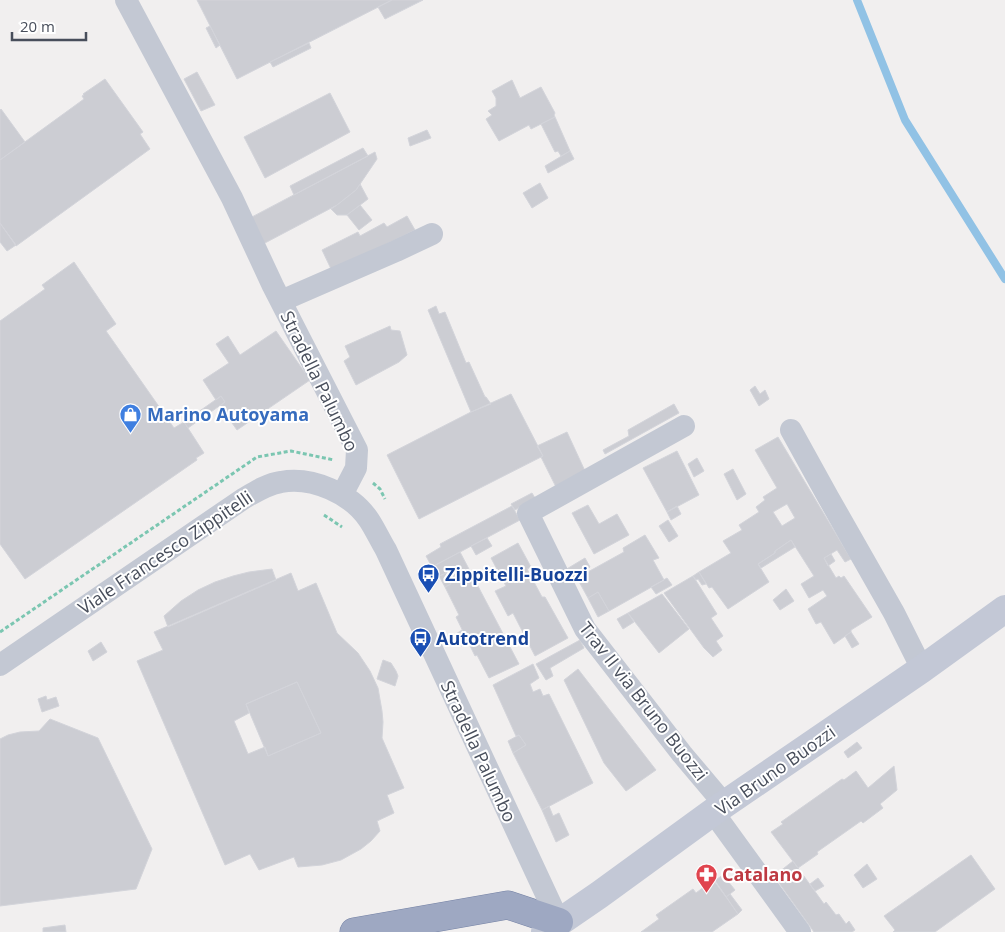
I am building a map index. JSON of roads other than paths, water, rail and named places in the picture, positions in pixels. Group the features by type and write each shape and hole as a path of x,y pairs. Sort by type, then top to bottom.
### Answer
{"highway":[{"path":"354,932 508,905 552,927"}],"main road":[{"name":"Via Bruno Buozzi","path":"552,927 1005,609"}],"street":[{"name":"Stradella Palumbo","path":"126,0 232,198 281,301 357,450 356,468 342,495 355,504 368,519 386,550 552,927"},
{"path":"281,301 432,234"},
{"name":"Trav II via Bruno Buozzi","path":"684,426 528,513 585,629 676,746 719,809"},
{"path":"792,430 828,497 926,666"},
{"name":"Viale Francesco Zippitelli","path":"0,664 261,488 282,482 306,481 342,495"},
{"path":"719,809 800,932"}],"waterway":[{"path":"857,0 905,120 1005,279"}],"place":[{"name":"Marino Autoyama","path":"131,433"},
{"name":"Zippitelli-Buozzi","path":"429,593"},
{"name":"Autotrend","path":"420,657"},
{"name":"Catalano","path":"706,893"}]}
